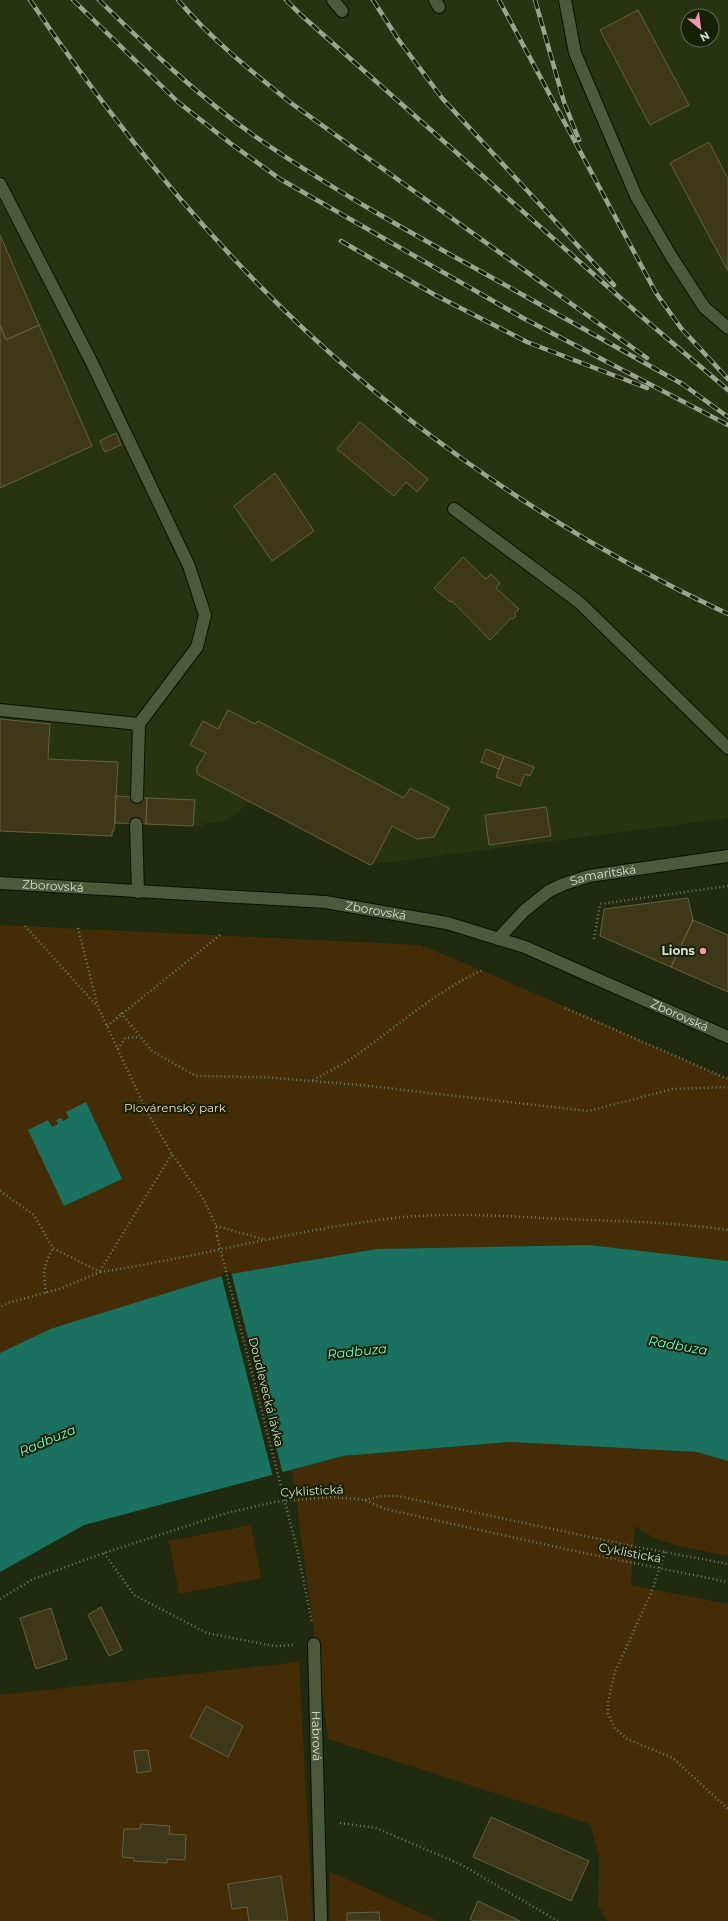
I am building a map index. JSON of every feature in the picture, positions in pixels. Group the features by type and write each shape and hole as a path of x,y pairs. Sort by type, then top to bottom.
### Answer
{"main road":[{"path":"333,0 342,11"},
{"path":"565,0 575,53 636,196 671,256 704,307 728,328"},
{"path":"0,184 92,363 189,566 205,615 197,647 139,724 137,797"},
{"path":"454,509 580,603 728,748"},
{"path":"0,710 139,724"},
{"path":"136,824 138,892"},
{"name":"Samaritská","path":"498,940 524,911 549,892 564,884 589,876 728,856"},
{"name":"Zborovská","path":"0,883 325,902 447,923 498,940 525,947 728,1037"},
{"name":"Habrová","path":"314,1644 321,1921"}],"path":[{"path":"594,939 600,904 728,886"},
{"path":"26,926 98,1007"},
{"path":"78,928 98,1007"},
{"path":"107,1026 121,1013 220,935"},
{"path":"313,1081 358,1055 403,1019 459,981 483,970"},
{"name":"Doudlevecká lávka","path":"98,1007 147,1112 172,1154 204,1200 216,1226 217,1236 298,1553 312,1619 314,1644"},
{"path":"565,1008 728,1079"},
{"path":"121,1013 152,1051 196,1076 263,1076 536,1103 588,1111 673,1089 728,1087"},
{"path":"118,1050 125,1038 141,1037"},
{"path":"100,1272 172,1154"},
{"path":"0,1191 34,1215 53,1248 100,1272"},
{"path":"0,1307 62,1288 100,1272 379,1219 458,1215 693,1225 728,1230"},
{"path":"216,1226 266,1240"},
{"path":"46,1293 43,1273 45,1262 53,1248"},
{"path":"365,1500 382,1496 398,1496 728,1564"},
{"name":"Cyklistická","path":"0,1599 33,1579 104,1553 227,1513 274,1502 332,1497 365,1500 385,1509 728,1582"},
{"path":"665,1552 651,1593 615,1672 608,1702 608,1714 615,1728 627,1739 673,1758 728,1809"},
{"path":"104,1553 134,1594 207,1633 274,1646 314,1644"},
{"path":"318,1820 376,1828 460,1864 558,1921"}],"shaded area":[{"path":"0,0 728,0 728,818 370,865 249,801 237,813 227,820 217,823 203,823 203,826 115,823 112,836 0,831"}],"green space":[{"name":"Plovárenský park","path":"0,925 420,945 536,994 728,1079 728,1261 589,1245 376,1249 225,1275 50,1329 0,1353"},
{"path":"511,1442 697,1452 728,1461 728,1556 680,1546 656,1538 635,1526 631,1585 728,1604 728,1921 607,1921 598,1905 599,1856 590,1824 328,1739 292,1470 343,1456"},
{"path":"251,1525 261,1578 179,1594 169,1541"},
{"path":"299,1662 313,1921 0,1921 0,1695"},
{"path":"329,1871 438,1921 329,1921"}],"water":[{"path":"86,1102 122,1179 64,1206 28,1130 48,1120 52,1127 58,1124 56,1120 61,1118 63,1121 69,1118 66,1112"},
{"name":"Radbuza","path":"589,1245 728,1261 728,1461 697,1452 511,1442 343,1456 84,1525 0,1572 0,1353 50,1329 225,1275 376,1249"}],"pier":[{"path":"231,1272 283,1474 273,1477 221,1274"}],"building":[{"path":"638,10 689,105 650,125 600,30"},
{"path":"709,142 728,179 728,271 670,163"},
{"path":"0,235 39,325 6,340 0,325"},
{"path":"0,325 6,340 39,325 92,446 0,488"},
{"path":"360,422 428,479 417,492 406,482 394,496 337,449"},
{"path":"116,433 121,445 105,452 100,441"},
{"path":"275,473 314,531 272,561 234,506"},
{"path":"463,557 486,579 491,574 500,583 496,588 519,609 514,614 516,616 513,619 511,618 490,640 452,601 450,602 434,588"},
{"path":"228,710 255,724 258,721 404,798 410,788 449,808 434,837 417,839 392,826 373,863 370,865 197,774 197,767 206,753 190,745 203,721 218,729"},
{"path":"0,719 50,724 48,759 118,762 114,831 112,831 112,836 0,831"},
{"path":"486,749 504,756 499,769 481,762"},
{"path":"504,756 534,767 530,776 525,774 520,786 496,777"},
{"path":"116,796 147,798 146,824 115,823"},
{"path":"147,798 195,800 193,826 146,824"},
{"path":"546,807 551,836 489,845 485,815"},
{"path":"688,898 693,920 671,967 600,936 604,909"},
{"name":"Lions","path":"693,920 728,935 728,992 671,967"},
{"path":"101,1607 122,1650 109,1656 88,1615"},
{"path":"51,1608 67,1659 36,1669 20,1618"},
{"path":"206,1706 243,1726 228,1757 190,1737"},
{"path":"148,1750 151,1771 137,1773 134,1751"},
{"path":"491,1817 589,1861 571,1901 473,1857"},
{"path":"141,1824 170,1826 169,1834 186,1835 185,1860 167,1859 167,1863 134,1861 134,1858 122,1857 124,1829 140,1829"},
{"path":"281,1876 288,1921 249,1921 247,1907 232,1909 228,1884"},
{"path":"478,1901 520,1921 473,1921 470,1919"},
{"path":"379,1912 380,1921 347,1921 347,1913"}],"railway":[{"path":"30,0 102,101 180,198 235,260 288,314 344,366 403,414 464,460 528,503 593,543 660,580 728,614"},
{"path":"73,0 178,102 230,143 280,179 523,318 728,425"},
{"path":"99,0 194,89 235,122 283,155 338,190 395,223 684,385"},
{"path":"178,0 204,28 246,67 291,103 647,358"},
{"path":"286,0 301,15 642,317 728,390"},
{"path":"373,0 398,39 442,98 614,285"},
{"path":"499,0 656,293 681,328 728,379"},
{"path":"535,0 564,102 579,140"},
{"path":"341,241 435,295 527,342 647,388"},
{"path":"681,383 728,417"}],"place":[{"name":"Lions","path":"703,951"}]}
